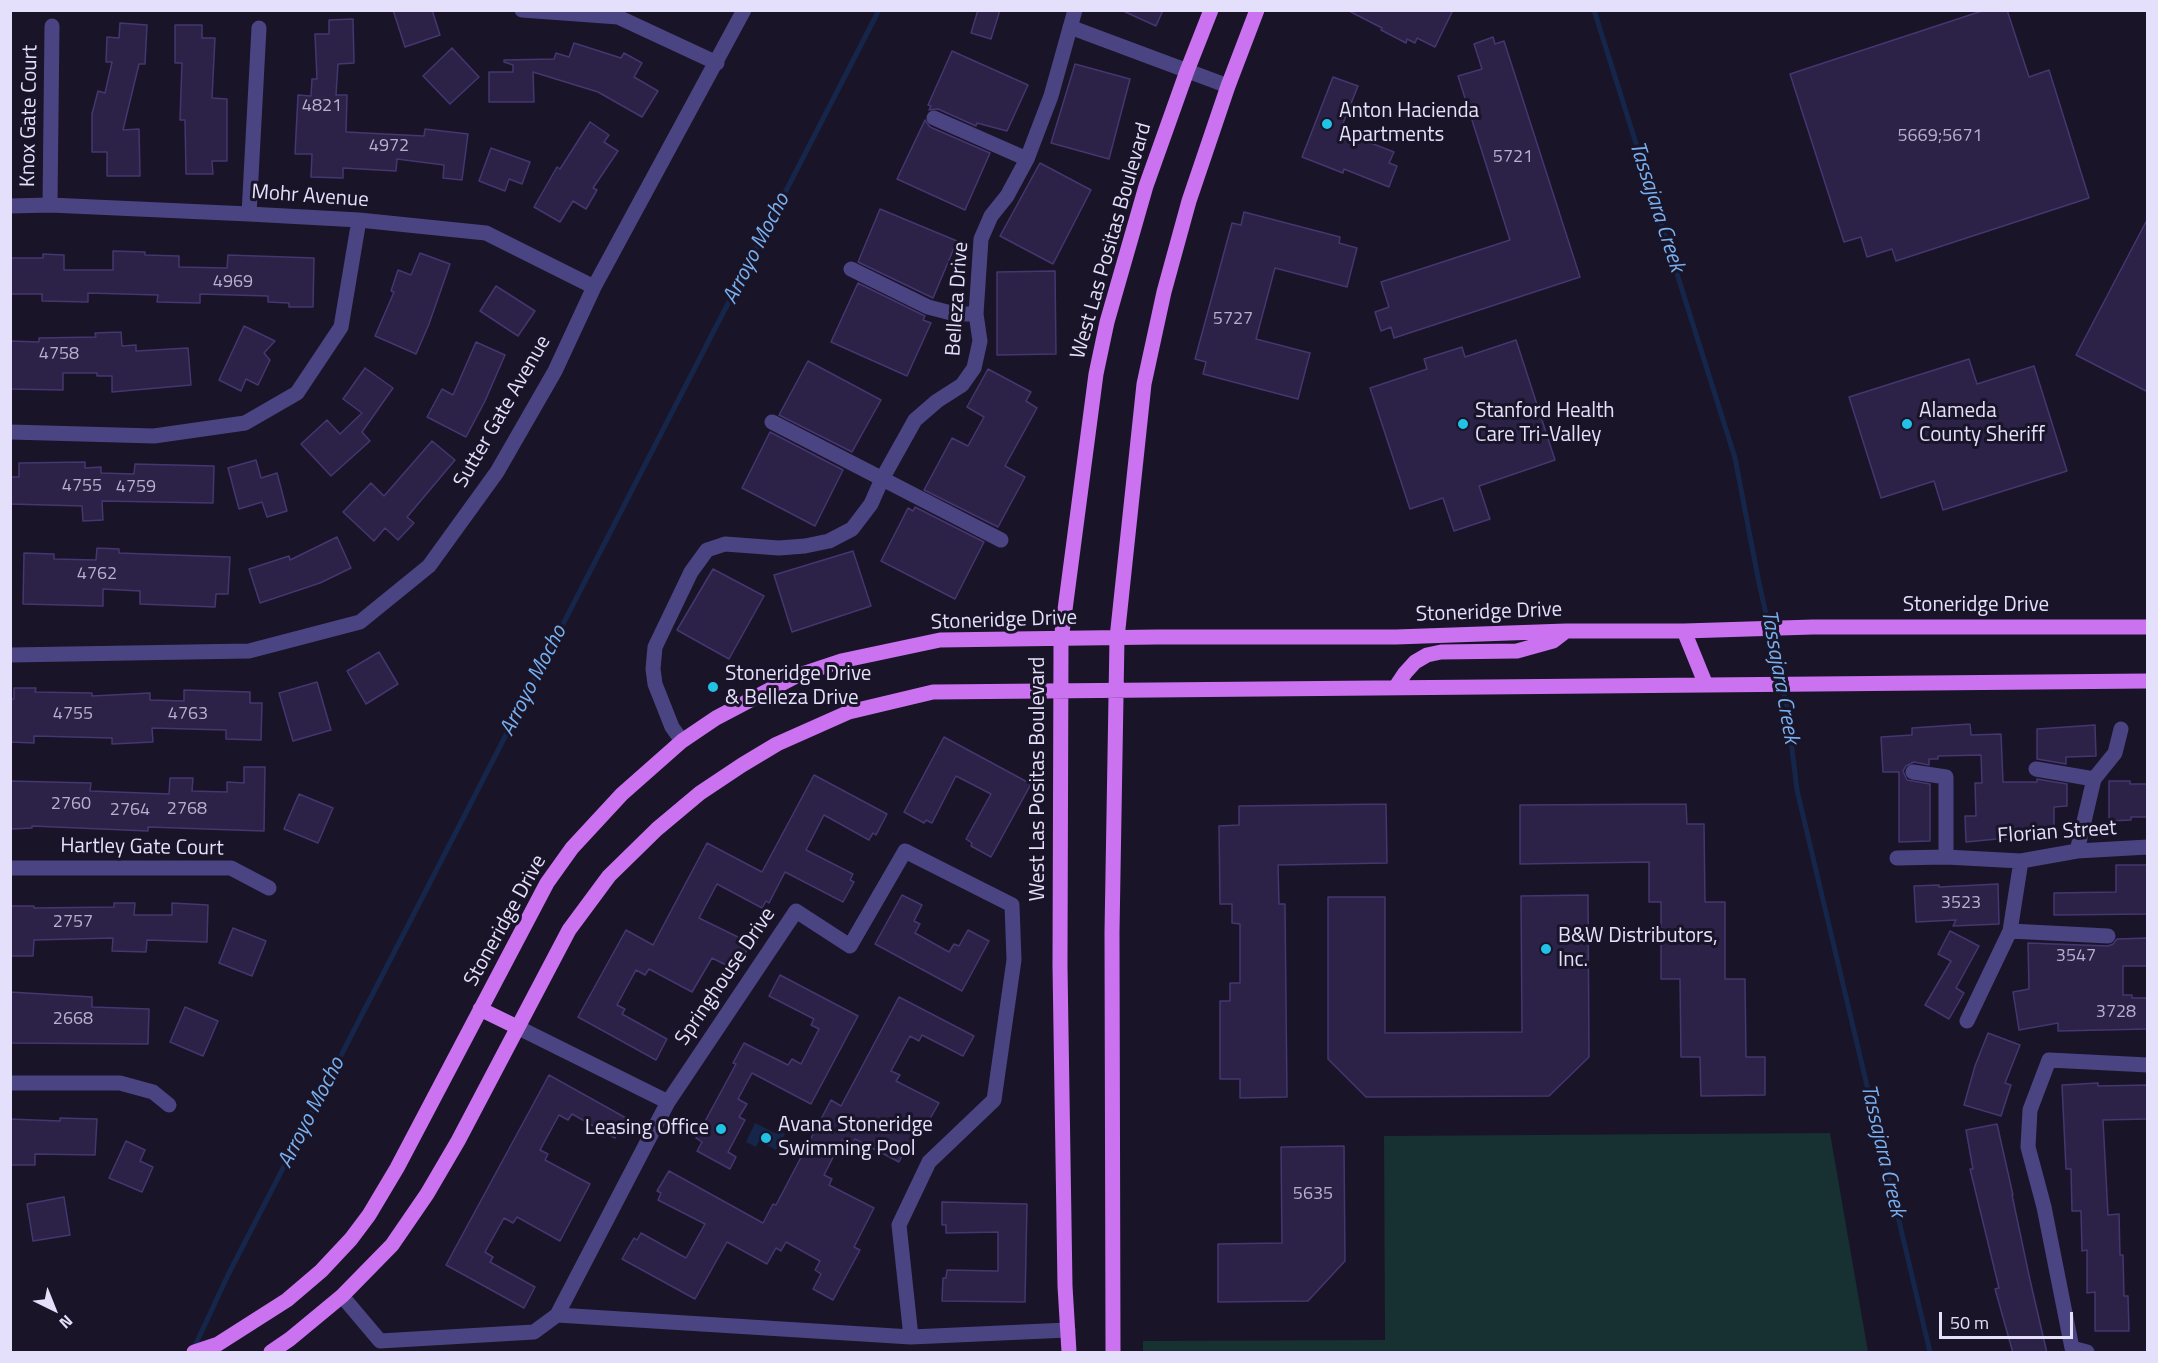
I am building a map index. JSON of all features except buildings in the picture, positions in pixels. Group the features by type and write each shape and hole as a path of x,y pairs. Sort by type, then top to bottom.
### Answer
{"main road":[{"name":"West Las Positas Boulevard","path":"1069,1353 1065,1274 1060,966 1061,640 1096,374 1107,322 1146,186 1211,10"},
{"path":"1113,1353 1112,932 1116,638 1143,384 1164,292 1189,201 1228,86 1257,10"},
{"name":"Stoneridge Drive","path":"194,1353 218,1344 253,1324 287,1300 321,1271 351,1239 369,1215 428,1112 547,883 572,848 622,794 682,741 716,718 795,676 841,661 940,640 1396,638 1566,631 1684,632 1736,628 1813,627 2148,627"},
{"path":"1395,688 1415,662 1427,655 1441,652 1517,651 1553,641 1566,631"},
{"path":"1684,632 1706,685"},
{"path":"271,1353 342,1296 392,1245 427,1194 569,930 609,876 657,829 700,793 777,744 849,712 933,692 2148,681"},
{"path":"480,1009 517,1028"}],"street":[{"path":"522,10 618,17 717,63"},
{"name":"Sutter Gate Avenue","path":"10,655 249,651 360,622 429,566 497,472 555,371 594,287 744,10"},
{"name":"Belleza Drive","path":"682,741 672,727 655,684 653,669 655,647 691,572 707,550 725,544 778,548 805,546 836,537 852,529 871,504 882,479 915,420 962,385 974,368 980,341 976,314 981,239 991,216 1007,196 1027,159 1051,96 1075,10"},
{"name":"Knox Gate Court","path":"50,205 52,26"},
{"path":"1070,27 1228,86"},
{"path":"249,213 259,28"},
{"path":"934,118 1027,159"},
{"name":"Mohr Avenue","path":"10,206 50,205 249,213 359,220 486,233 594,287"},
{"path":"10,432 154,436 245,423 297,393 340,327 359,220"},
{"path":"851,269 928,307 956,314 976,314"},
{"path":"772,422 1001,540"},
{"path":"2076,851 2094,779 2115,753 2121,729"},
{"path":"2036,769 2094,779"},
{"path":"1913,772 1946,777 1946,857"},
{"name":"Florian Street","path":"1897,858 1946,857 2021,861 2076,851 2148,847"},
{"name":"Springhouse Drive","path":"342,1296 380,1341 534,1332 557,1315 668,1102 796,911 850,946 905,851 1012,905 1014,960 994,1100 929,1162 899,1225 911,1337"},
{"path":"1967,1021 2010,931 2021,861"},
{"name":"Hartley Gate Court","path":"10,868 231,868 269,888"},
{"path":"2010,931 2108,936"},
{"path":"517,1028 668,1102"},
{"path":"2088,1353 2072,1347 2044,1207 2028,1148 2030,1110 2049,1060 2148,1065"},
{"path":"10,1083 120,1083 153,1092 169,1105"},
{"path":"557,1315 911,1337 1068,1329"}],"green space":[{"path":"1830,1133 1868,1352 1143,1352 1143,1341 1385,1340 1384,1136"}],"water":[{"name":"Avana Stoneridge Swimming Pool","path":"755,1123 775,1133 778,1130 785,1134 776,1150 759,1141 756,1147 746,1142"}],"waterway":[{"name":"Arroyo Mocho","path":"194,1348 228,1275 879,10"},
{"name":"Tassajara Creek","path":"1594,10 1735,458 1759,583 1787,707 1797,790 1930,1352"}],"place":[{"name":"Anton Hacienda Apartments","path":"1327,124"},
{"name":"Stanford Health Care Tri-Valley","path":"1463,424"},
{"name":"Alameda County Sheriff","path":"1907,424"},
{"name":"Stoneridge Drive & Belleza Drive","path":"713,687"},
{"name":"B&W Distributors, Inc.","path":"1546,949"},
{"name":"Leasing Office","path":"721,1129"},
{"name":"Avana Stoneridge Swimming Pool","path":"766,1138"}]}
